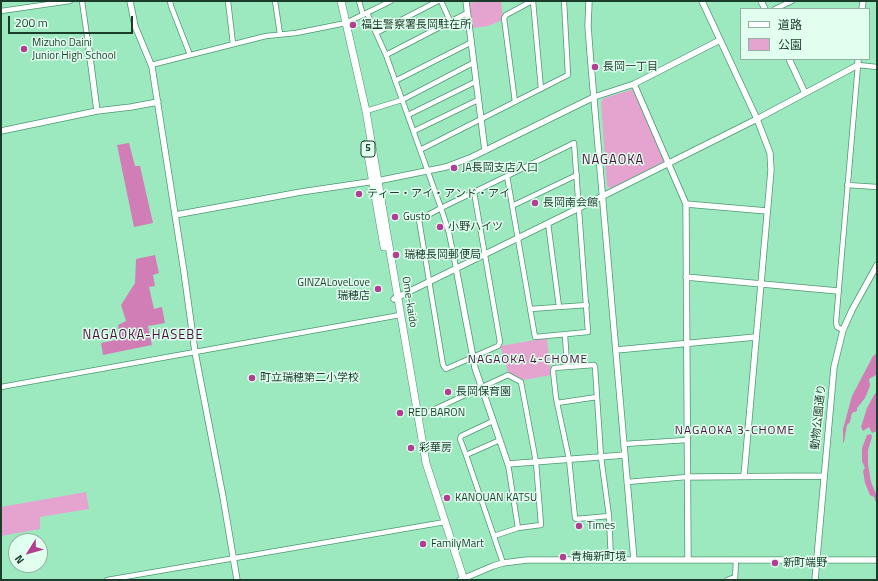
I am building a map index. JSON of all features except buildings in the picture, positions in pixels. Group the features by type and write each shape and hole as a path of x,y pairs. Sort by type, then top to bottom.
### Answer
{"main road":[{"name":"Ome-kaido","path":"336,1 344,23 366,111 375,181"},
{"name":"Ome-kaido","path":"341,1 396,298 420,452 430,492 443,523"},
{"name":"Ome-kaido","path":"398,316 426,463 443,523 462,580"}],"street":[{"path":"1,11 35,4 70,1"},
{"path":"82,1 97,111"},
{"path":"130,1 135,26 151,65 158,102 195,352 223,497 237,580"},
{"path":"170,1 190,54"},
{"path":"228,1 234,44"},
{"path":"275,1 280,34"},
{"path":"359,1 386,55 449,233 473,357 508,464 518,528"},
{"path":"151,65 234,44 344,23 391,1"},
{"path":"376,33 439,1 450,21"},
{"path":"466,1 470,43 485,151"},
{"path":"515,102 504,18 506,15 533,1 541,89"},
{"path":"420,150 568,75 564,1"},
{"path":"589,1 588,26 634,560"},
{"path":"777,8 792,1"},
{"path":"704,2 757,119 770,153 771,170 744,476"},
{"path":"386,55 467,13"},
{"path":"175,215 428,172 458,163 594,97 634,84 720,40"},
{"path":"395,81 470,43"},
{"path":"789,60 805,93"},
{"path":"843,330 837,327 836,322 858,60"},
{"path":"366,111 402,100 473,63"},
{"path":"396,298 757,119 858,66 877,67"},
{"path":"408,116 476,82"},
{"path":"634,84 686,204 688,560"},
{"path":"414,132 478,100"},
{"path":"1,131 97,111 158,102"},
{"path":"474,192 500,342 498,346 448,368 444,368 419,222 421,219 441,208 574,143 588,332 535,337 507,176"},
{"path":"512,206 576,175"},
{"path":"847,184 877,187"},
{"path":"686,204 767,211"},
{"path":"548,223 559,307"},
{"name":"動物公園通り","path":"815,580 834,366 843,330 852,310 877,265"},
{"path":"686,277 838,291"},
{"path":"530,309 587,305"},
{"path":"1,387 398,316"},
{"path":"565,335 567,366"},
{"path":"616,350 756,337"},
{"path":"609,516 575,519 569,459 552,371 554,368 594,365 595,367 601,457 609,516 611,560"},
{"path":"418,417 508,375 521,382 536,462 540,525 518,528 494,536"},
{"path":"558,403 598,397"},
{"path":"493,421 461,436 460,439 503,563"},
{"path":"466,455 500,440"},
{"path":"624,444 687,440"},
{"path":"508,464 625,455"},
{"path":"627,482 687,477 824,476"},
{"path":"107,580 443,523"},
{"path":"462,580 487,568 503,563 527,560 877,560"},
{"path":"727,580 735,579 736,560"}],"green space":[{"path":"501,1 503,20 488,26 473,28 469,3"},
{"path":"634,89 664,160 663,164 611,189 607,186 601,102 604,98"},
{"path":"547,338 551,375 524,380 508,372 500,346"},
{"path":"86,492 89,509 40,517 40,529 18,533 8,533 8,535 1,536 1,507"}],"shaded area":[{"path":"129,143 135,166 140,166 153,223 134,227 117,145"},
{"path":"155,255 159,273 153,275 155,286 149,287 154,309 162,307 165,323 148,326 152,345 103,355 101,343 120,339 118,325 126,321 121,305 135,283 136,259"},
{"path":"877,353 876,375 869,379 870,386 865,398 857,408 857,411 852,413 850,422 847,425 843,443 843,429 852,396 873,356"},
{"path":"877,392 877,431 872,433 869,427 863,431 861,427 867,408"},
{"path":"871,434 872,437 868,450 868,464 871,482 877,496 877,506 874,497 870,495 865,483 863,471 865,468 862,461 862,448 867,435"}],"place":[{"name":"福生警察署長岡駐在所","path":"353,25"},
{"name":"Mizuho Daini Junior High School","path":"24,49"},
{"name":"長岡一丁目","path":"595,67"},
{"name":"JA長岡支店入口","path":"454,168"},
{"name":"ティー・アイ・アンド・アイ","path":"359,194"},
{"name":"長岡南会館","path":"535,203"},
{"name":"Gusto","path":"395,217"},
{"name":"小野ハイツ","path":"440,227"},
{"name":"瑞穂長岡郵便局","path":"396,255"},
{"name":"GINZALoveLove 瑞穂店","path":"378,289"},
{"name":"町立瑞穂第二小学校","path":"252,378"},
{"name":"長岡保育園","path":"448,392"},
{"name":"RED BARON","path":"400,413"},
{"name":"彩華房","path":"411,448"},
{"name":"KANOUAN KATSU","path":"447,498"},
{"name":"Times","path":"579,526"},
{"name":"FamilyMart","path":"423,544"},
{"name":"青梅新町境","path":"563,557"},
{"name":"新町端野","path":"775,563"}],"district":[{"name":"NAGAOKA","path":"613,161"},
{"name":"NAGAOKA-HASEBE","path":"143,336"},
{"name":"NAGAOKA 4-CHOME","path":"528,360"},
{"name":"NAGAOKA 3-CHOME","path":"735,431"}]}
